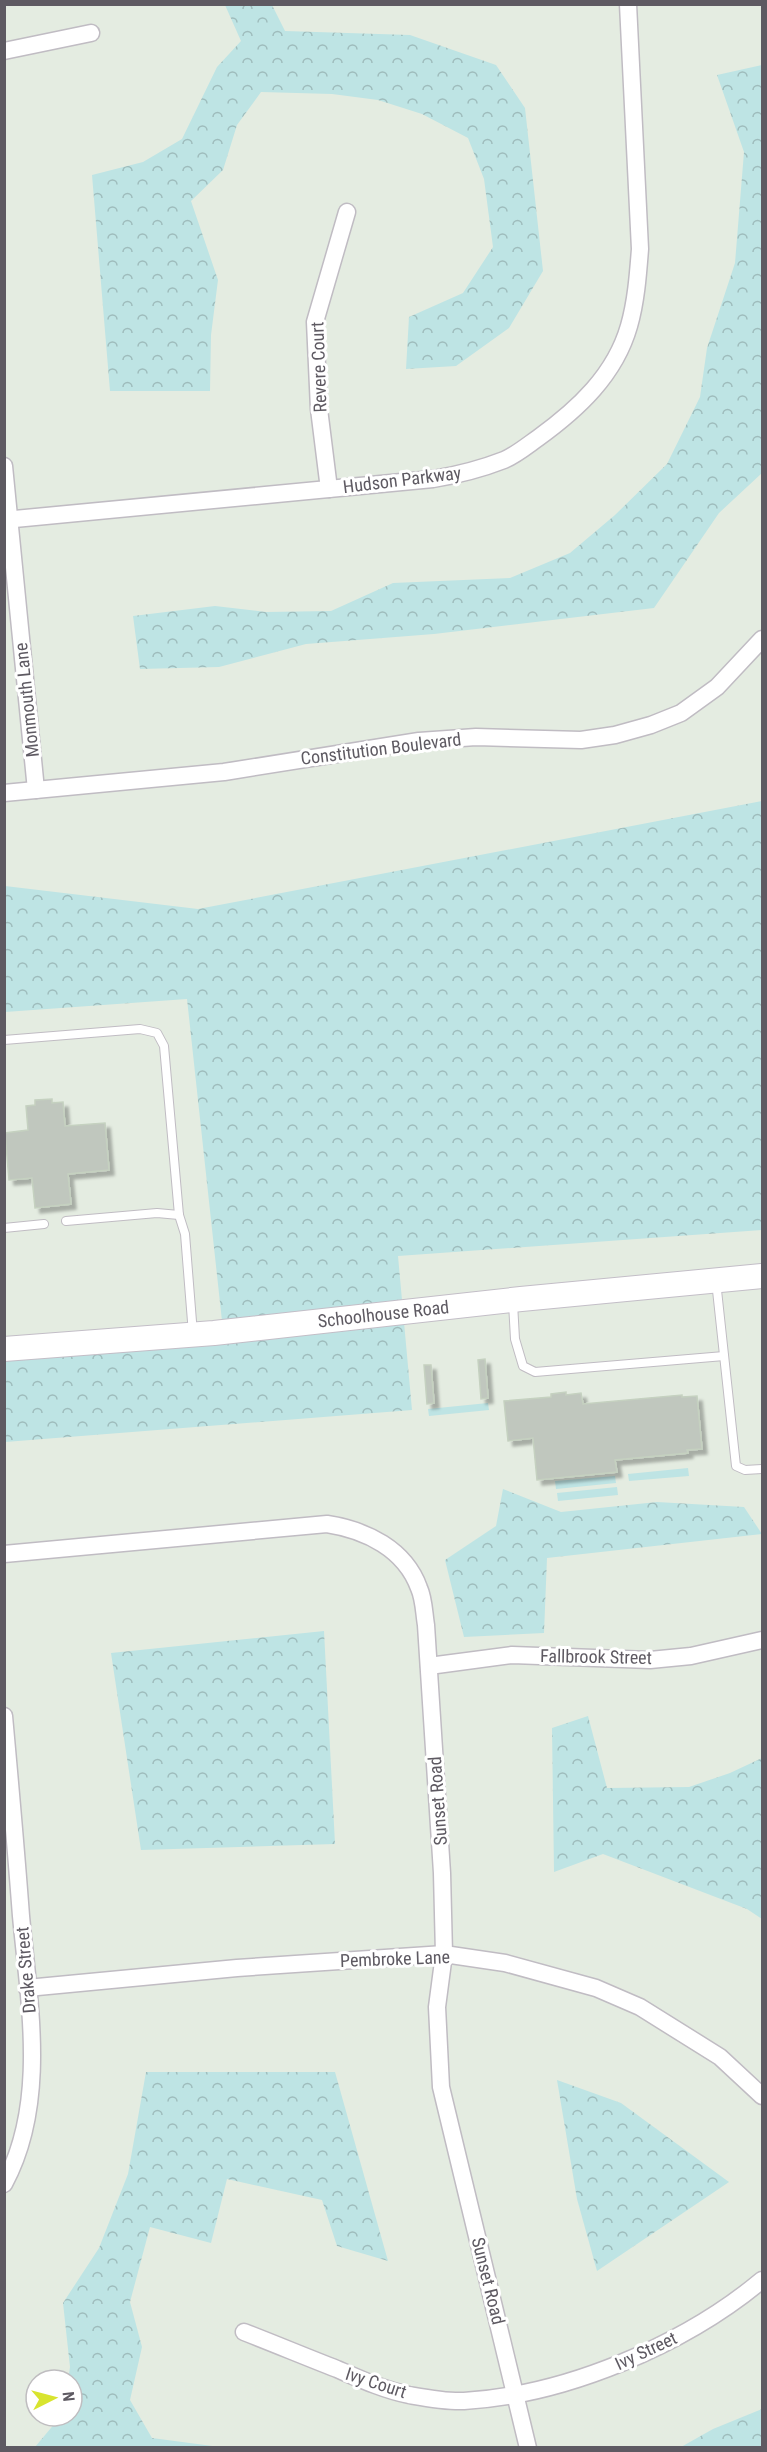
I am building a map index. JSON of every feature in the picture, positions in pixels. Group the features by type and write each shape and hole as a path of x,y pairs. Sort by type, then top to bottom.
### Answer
{"street":[{"name":"Hudson Parkway","path":"7,520 433,479 462,474 506,459 566,418 584,402 608,369 619,351 629,326 640,249 628,4"},
{"path":"4,51 91,33"},
{"name":"Revere Court","path":"329,489 320,409 315,321 347,212"},
{"name":"Monmouth Lane","path":"4,466 7,520 36,790"},
{"name":"Constitution Boulevard","path":"4,793 224,772 419,741 476,737 581,740 615,735 651,725 681,713 717,687 762,639"},
{"name":"Schoolhouse Road","path":"4,1349 194,1334 762,1276"},
{"name":"Sunset Road","path":"4,1554 327,1524 349,1528 390,1547 409,1567 420,1589 426,1625 442,1873 444,1954 437,2007 441,2087 528,2448"},
{"name":"Fallbrook Street","path":"429,1666 512,1655 650,1660 691,1656 762,1640"},
{"name":"Drake Street","path":"4,1716 32,2033 30,2093 25,2129 14,2166 4,2184"},
{"name":"Pembroke Lane","path":"27,1988 237,1968 444,1954 505,1963 596,1989 640,2007 720,2057 762,2096"},
{"name":"Ivy Street","path":"516,2394 596,2374 670,2342 741,2297 762,2280"},
{"name":"Ivy Court","path":"244,2332 376,2385 408,2394 462,2402 516,2394"}],"lane":[{"path":"4,1040 140,1029 157,1033 164,1046 179,1215 185,1234 194,1334"},
{"path":"66,1221 157,1213 179,1215"},
{"path":"4,1228 44,1224"},
{"path":"716,1281 736,1466 745,1470 762,1469"},
{"path":"513,1300 515,1339 523,1366 535,1372 724,1356"}],"green space":[{"path":"225,5 272,5 285,31 410,35 496,65 525,108 543,271 509,328 456,366 406,369 409,317 463,293 493,247 484,179 468,138 422,114 378,100 332,94 261,92 237,125 223,170 191,201 218,280 211,335 210,391 110,391 92,175 143,162 182,139 217,67 241,41"},
{"path":"762,65 762,473 719,513 654,608 434,634 306,644 219,667 140,669 133,616 215,606 266,612 331,611 393,583 510,578 570,553 615,515 667,464 700,397 707,348 735,263 744,152 717,75"},
{"path":"762,801 762,1230 398,1256 412,1410 5,1442 5,1343 222,1321 187,999 5,1012 5,886 198,909"},
{"path":"488,1403 489,1410 429,1416 428,1409"},
{"path":"688,1468 689,1476 629,1481 628,1474"},
{"path":"615,1476 616,1483 556,1489 555,1481"},
{"path":"617,1487 618,1495 558,1501 557,1493"},
{"path":"503,1489 561,1512 657,1502 744,1507 762,1534 547,1558 544,1633 464,1637 445,1560 496,1526"},
{"path":"324,1631 335,1844 141,1850 111,1653"},
{"path":"588,1716 607,1788 689,1787 730,1773 762,1758 762,1919 747,1909 603,1854 554,1872 552,1728"},
{"path":"146,2072 335,2072 388,2261 337,2246 322,2200 227,2179 211,2243 150,2227 130,2302 142,2347 130,2400 152,2438 220,2447 35,2447 51,2428 84,2428 84,2368 70,2368 63,2303 99,2248 128,2174"},
{"path":"557,2080 621,2103 729,2182 597,2271 577,2199"},
{"path":"762,2409 762,2447 681,2447 713,2429"}],"building":[{"path":"52,1099 52,1103 63,1102 65,1126 105,1123 109,1170 68,1174 71,1204 35,1208 32,1178 9,1180 5,1133 28,1130 26,1106 35,1105 35,1100"},
{"path":"485,1359 488,1398 481,1399 478,1360"},
{"path":"424,1365 431,1365 434,1403 427,1404"},
{"path":"566,1392 566,1395 581,1393 583,1404 682,1395 682,1397 697,1396 702,1449 687,1450 688,1453 615,1460 617,1472 537,1480 533,1438 508,1441 504,1401 551,1397 551,1394"}]}
